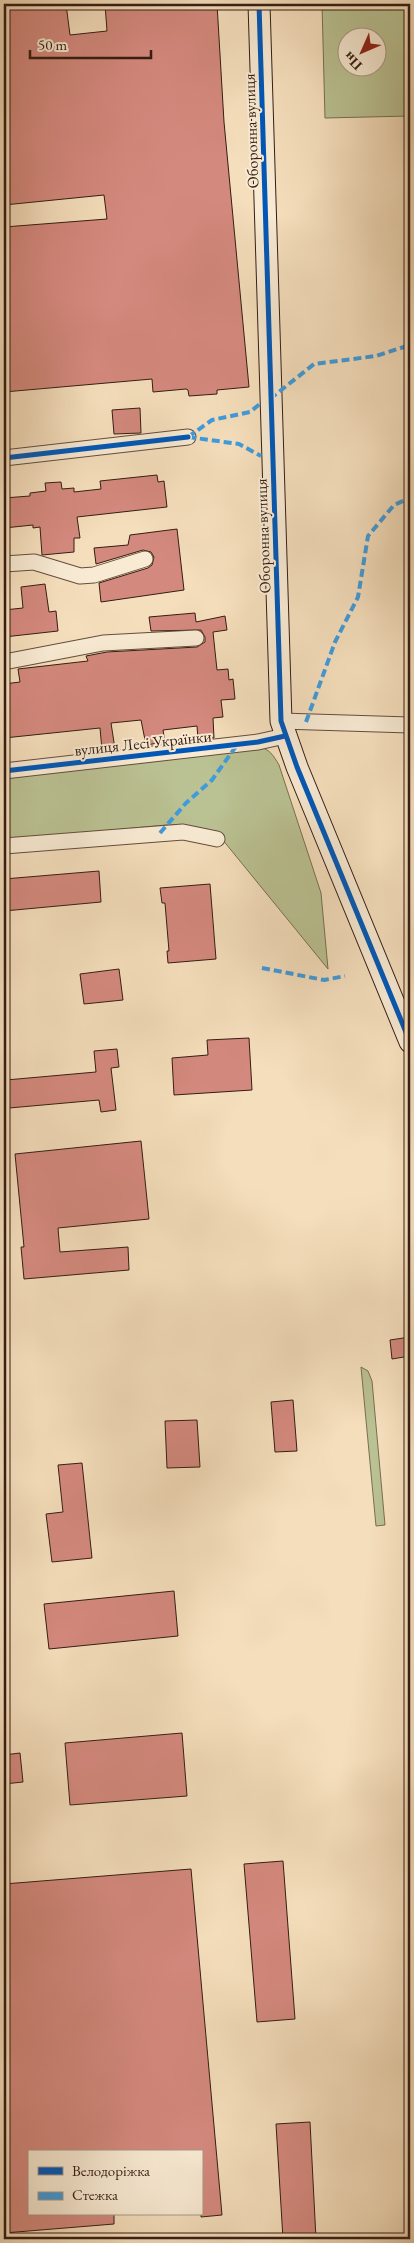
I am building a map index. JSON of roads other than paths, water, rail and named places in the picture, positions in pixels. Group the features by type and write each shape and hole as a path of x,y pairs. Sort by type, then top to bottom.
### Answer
{"street":[{"name":"Оборонна вулиця","path":"259,4 283,729 410,1042"},
{"path":"4,458 188,437"},
{"path":"4,564 34,562 80,576 94,575 145,559"},
{"path":"4,662 103,643 196,638"},
{"name":"вулиця Лесі Українки","path":"4,771 258,742 283,729 410,725"},
{"path":"4,846 183,832 218,839"}]}
